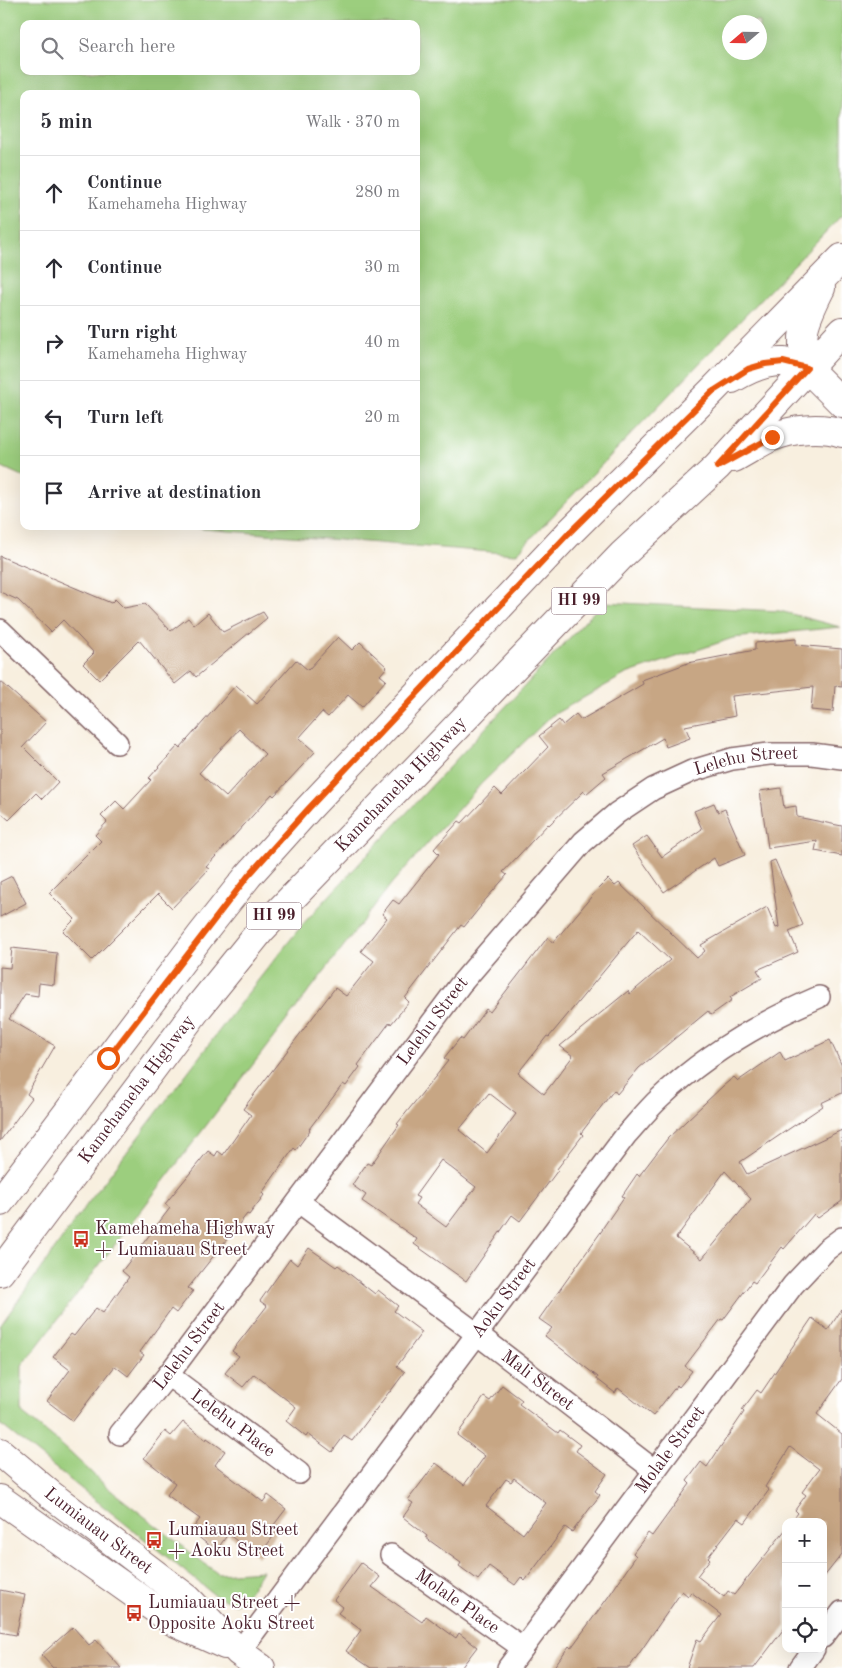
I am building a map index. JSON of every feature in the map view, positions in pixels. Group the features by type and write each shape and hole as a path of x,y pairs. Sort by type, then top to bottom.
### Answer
{"main road":[{"path":"835,265 811,308 802,337 803,355 807,368 842,403"},
{"name":"HI 99","path":"0,1202 248,876 309,808 568,534 712,392 835,265"},
{"name":"Kamehameha Highway","path":"0,1272 198,1008 262,930 317,870 623,554 717,467 842,331"},
{"path":"712,392 748,369 765,364 783,362 807,368"},
{"path":"717,467 772,437 815,429 842,433"},
{"name":"Lumiauau Street","path":"0,1452 188,1599 240,1652 261,1668"},
{"name":"Lumiauau Street","path":"0,1499 174,1622 240,1652"}],"street":[{"path":"0,630 117,743"},
{"name":"Lelehu Street","path":"120,1434 168,1375 460,985 582,842 616,813 653,788 692,771 732,759 770,754 804,754 842,758"},
{"name":"Aoku Street","path":"240,1652 626,1135 660,1098 694,1069 734,1040 782,1013 819,997"},
{"name":"Mali Street","path":"299,1202 477,1334 654,1470"},
{"name":"Molale Street","path":"508,1668 793,1285 826,1250 842,1238"},
{"name":"Lelehu Place","path":"168,1375 299,1473"},
{"name":"Molale Place","path":"391,1555 522,1648"},
{"path":"827,1632 842,1612"},
{"path":"800,1668 811,1653"}],"green space":[{"path":"0,0 842,0 842,215 516,554 216,530 420,530 420,90 20,90 20,475 0,466"},
{"path":"603,602 780,611 840,627 733,638 626,674 551,716 481,784 392,883 22,1366 22,1413 63,1446 108,1488 218,1574 262,1571 245,1598 235,1604 217,1597 0,1424 0,1326 76,1219 302,925"}],"building":[{"path":"0,556 111,603 115,599 124,608 145,604 171,631 188,618 194,625 208,613 223,632 263,612 267,618 196,677 191,671 175,684 139,640 99,680 83,664 94,653 63,620 51,632 18,600 0,592"},
{"path":"338,637 352,650 360,642 387,667 380,675 386,680 362,707 348,695 328,717 322,712 299,738 315,752 274,796 272,794 206,867 209,869 172,908 158,894 92,960 63,931 75,919 49,893 101,841 95,835 107,822 101,816 116,801 124,809 151,780 149,778 178,746 180,748 236,685 257,704 296,660 308,670","holes":["239,729 265,754 226,797 199,773"]},
{"path":"796,639 796,645 842,649 842,687 835,686 833,712 811,710 813,687 732,696 735,716 685,726 690,738 666,747 663,738 603,773 606,777 586,794 584,791 548,824 503,872 507,875 464,927 461,925 405,998 409,1002 391,1024 390,1022 358,1065 360,1067 346,1086 343,1084 309,1129 296,1150 294,1148 249,1215 247,1214 188,1288 193,1291 176,1313 171,1309 140,1352 144,1355 128,1376 115,1366 73,1421 47,1401 70,1370 53,1357 71,1334 74,1336 96,1308 103,1313 129,1277 122,1271 170,1208 165,1204 208,1151 215,1156 218,1151 223,1155 251,1115 243,1109 335,988 346,996 374,961 361,951 387,918 382,914 393,900 399,904 439,854 434,849 459,821 462,823 495,788 502,795 548,747 539,736 559,720 563,725 576,714 581,720 643,684 642,680 688,663 755,650 755,643"},
{"path":"0,681 46,722 23,747 58,782 42,799 36,793 9,820 0,812"},
{"path":"781,788 784,808 796,806 797,817 842,826 842,856 815,851 817,841 768,848 760,791"},
{"path":"714,803 718,812 725,809 745,855 718,866 714,858 664,892 632,846 647,836 662,857 702,829 694,811"},
{"path":"775,860 803,925 789,931 798,952 757,970 762,978 730,997 732,1000 711,1015 708,1011 639,1068 617,1094 614,1090 581,1133 583,1135 520,1221 512,1215 466,1281 414,1244 417,1239 362,1201 366,1195 352,1185 367,1163 371,1165 399,1125 397,1124 448,1061 444,1058 460,1038 463,1040 486,1009 490,1012 548,937 553,943 608,879 615,886 619,883 697,958 705,951 701,945 767,907 776,928 779,927 770,862","holes":["638,930 670,960 630,994 628,991 560,1046 573,1056 544,1094 518,1073 547,1036 549,1037","489,1093 516,1114 487,1153 459,1130","441,1160 476,1187 446,1227 415,1204 419,1198 415,1196"]},
{"path":"12,876 26,903 0,917 0,882"},
{"path":"12,948 57,953 54,985 39,983 38,996 25,994 9,1019 55,1046 27,1094 32,1098 0,1141 0,967 10,968"},
{"path":"830,1040 842,1066 842,1093 821,1103 823,1106 740,1162 747,1174 842,1130 842,1201 818,1218 814,1214 784,1249 782,1247 755,1283 752,1281 685,1366 692,1371 679,1387 677,1385 653,1416 618,1388 615,1393 597,1379 598,1377 545,1336 552,1328 539,1319 603,1229 637,1174 639,1176 668,1138 734,1077 738,1081 780,1052 785,1061","holes":["725,1171 751,1199 702,1259 676,1238"]},
{"path":"309,1248 336,1267 338,1265 375,1294 378,1290 398,1306 394,1311 422,1332 397,1366 405,1372 390,1392 352,1441 344,1436 332,1452 308,1434 306,1437 286,1421 296,1407 254,1374 243,1387 225,1373 239,1356 232,1351 267,1306 260,1301 290,1259 297,1265"},
{"path":"842,1309 842,1379 817,1414 842,1434 842,1554 827,1573 827,1518 794,1518 798,1513 795,1510 806,1495 802,1492 819,1469 790,1447 765,1487 769,1490 745,1523 738,1518 708,1557 710,1559 697,1576 724,1597 728,1591 734,1595 782,1534 782,1631 754,1668 687,1668 697,1639 701,1641 721,1615 691,1592 688,1596 682,1591 629,1668 553,1668 569,1646 571,1648 609,1596 636,1556 633,1553 648,1533 652,1536 690,1484 687,1481 701,1462 707,1467 744,1412 742,1410 757,1390 761,1393 812,1318 828,1330"},
{"path":"502,1385 522,1400 519,1404 558,1433 560,1430 580,1445 576,1451 607,1474 595,1491 600,1495 572,1532 565,1527 525,1581 521,1577 515,1585 489,1566 478,1580 459,1566 461,1563 426,1538 427,1536 403,1517 413,1503 408,1500 436,1463 464,1485 485,1456 457,1435 484,1397 490,1401","holes":["514,1478 546,1503 523,1534 486,1506 506,1479 511,1482"]},
{"path":"183,1422 206,1440 207,1438 225,1451 215,1465 263,1502 268,1495 286,1509 273,1526 278,1530 258,1557 228,1534 216,1551 191,1531 200,1519 167,1495 175,1483 144,1458 165,1431 171,1436"},
{"path":"361,1563 380,1577 372,1587 422,1622 426,1616 456,1638 459,1633 477,1647 461,1668 371,1668 346,1651 361,1630 338,1613 343,1607 334,1600"},
{"path":"0,1590 25,1595 16,1635 0,1632"},
{"path":"73,1627 89,1645 96,1640 121,1668 53,1668 41,1655"}],"place":[{"name":"Kamehameha Highway + Lumiauau Street","path":"81,1239"},
{"name":"Lumiauau Street + Aoku Street","path":"154,1540"},
{"name":"Lumiauau Street + Opposite Aoku Street","path":"134,1613"}],"route":[{"path":"108,1058 248,876 309,808 568,534 712,392 748,369 765,364 783,362 807,368 717,467 772,437"}]}
